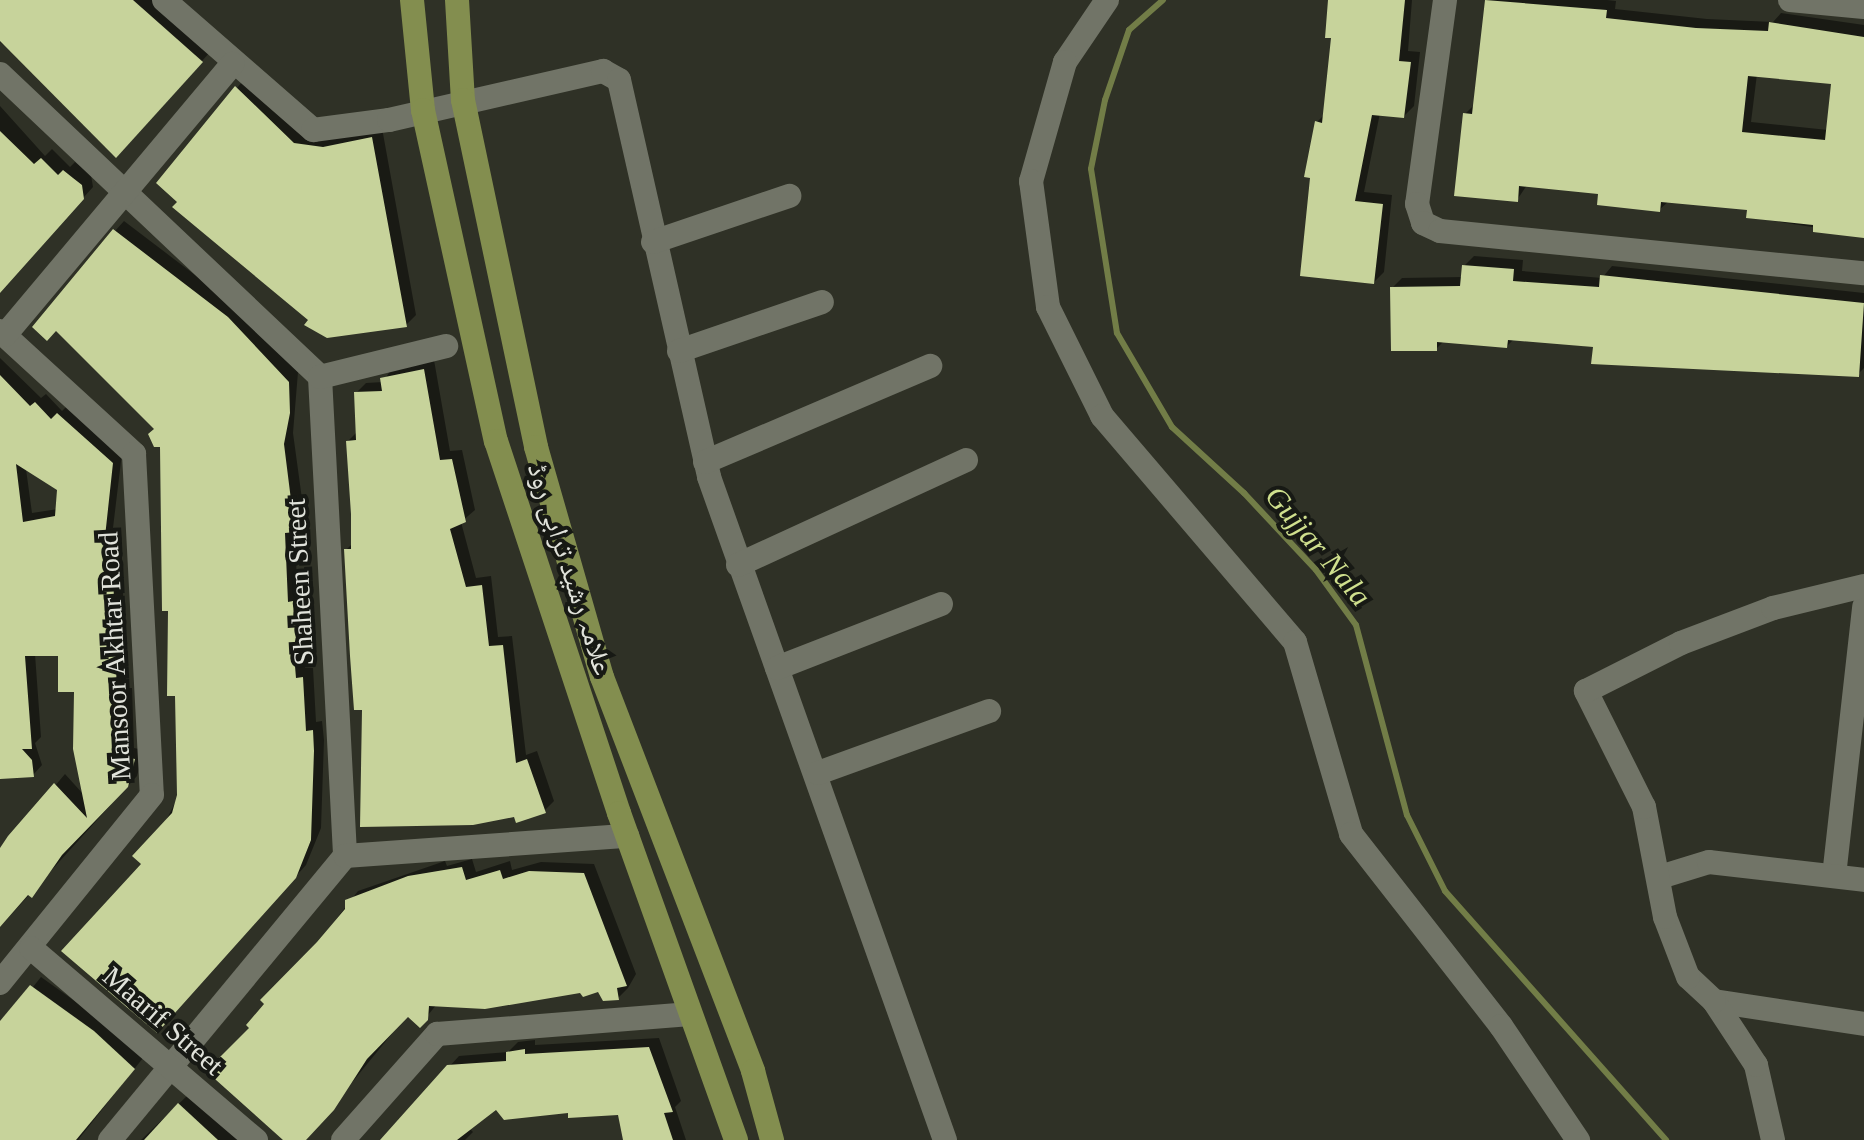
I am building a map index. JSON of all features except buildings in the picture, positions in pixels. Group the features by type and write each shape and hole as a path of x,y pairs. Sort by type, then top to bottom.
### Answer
{"main road":[{"name":"علامہ رشید ترابی روڈ","path":"412,0 423,110 496,441 627,836 736,1140"},
{"name":"علامہ رشید ترابی روڈ","path":"457,0 463,100 536,447 602,677 753,1071 772,1140"}],"street":[{"path":"164,0 232,64 313,130 603,71 619,80 653,242 705,462 738,565 818,773 945,1140"},
{"path":"1107,0 1065,62 1031,181 1048,307 1102,416 1295,642 1351,834 1501,1026 1578,1140"},
{"path":"1445,0 1417,204 1423,223 1440,231 1864,273"},
{"path":"1790,0 1864,7"},
{"path":"2,333 232,64"},
{"path":"0,74 320,377 446,346"},
{"path":"653,242 789,196"},
{"path":"679,351 822,302"},
{"name":"Mansoor Akhtar Road","path":"0,983 152,795 134,454 2,333"},
{"path":"705,462 930,366"},
{"name":"Shaheen Street","path":"320,377 345,856"},
{"path":"738,565 966,460"},
{"path":"1773,1140 1756,1065 1714,1001 1688,977 1665,917 1660,877 1644,807 1586,691 1694,638 1773,608 1864,586"},
{"path":"777,668 941,604"},
{"path":"1834,876 1864,607"},
{"path":"818,773 989,711"},
{"path":"110,1140 345,856 627,836"},
{"path":"1660,877 1709,862 1864,880"},
{"name":"Maarif Street","path":"31,948 256,1140"},
{"path":"1714,1001 1864,1024"},
{"path":"343,1140 437,1034 690,1014"}],"waterway":[{"name":"Gujjar Nala","path":"1163,0 1129,30 1105,100 1091,169 1117,333 1172,427 1244,493 1316,570 1356,625 1407,815 1445,891 1666,1140"}]}
